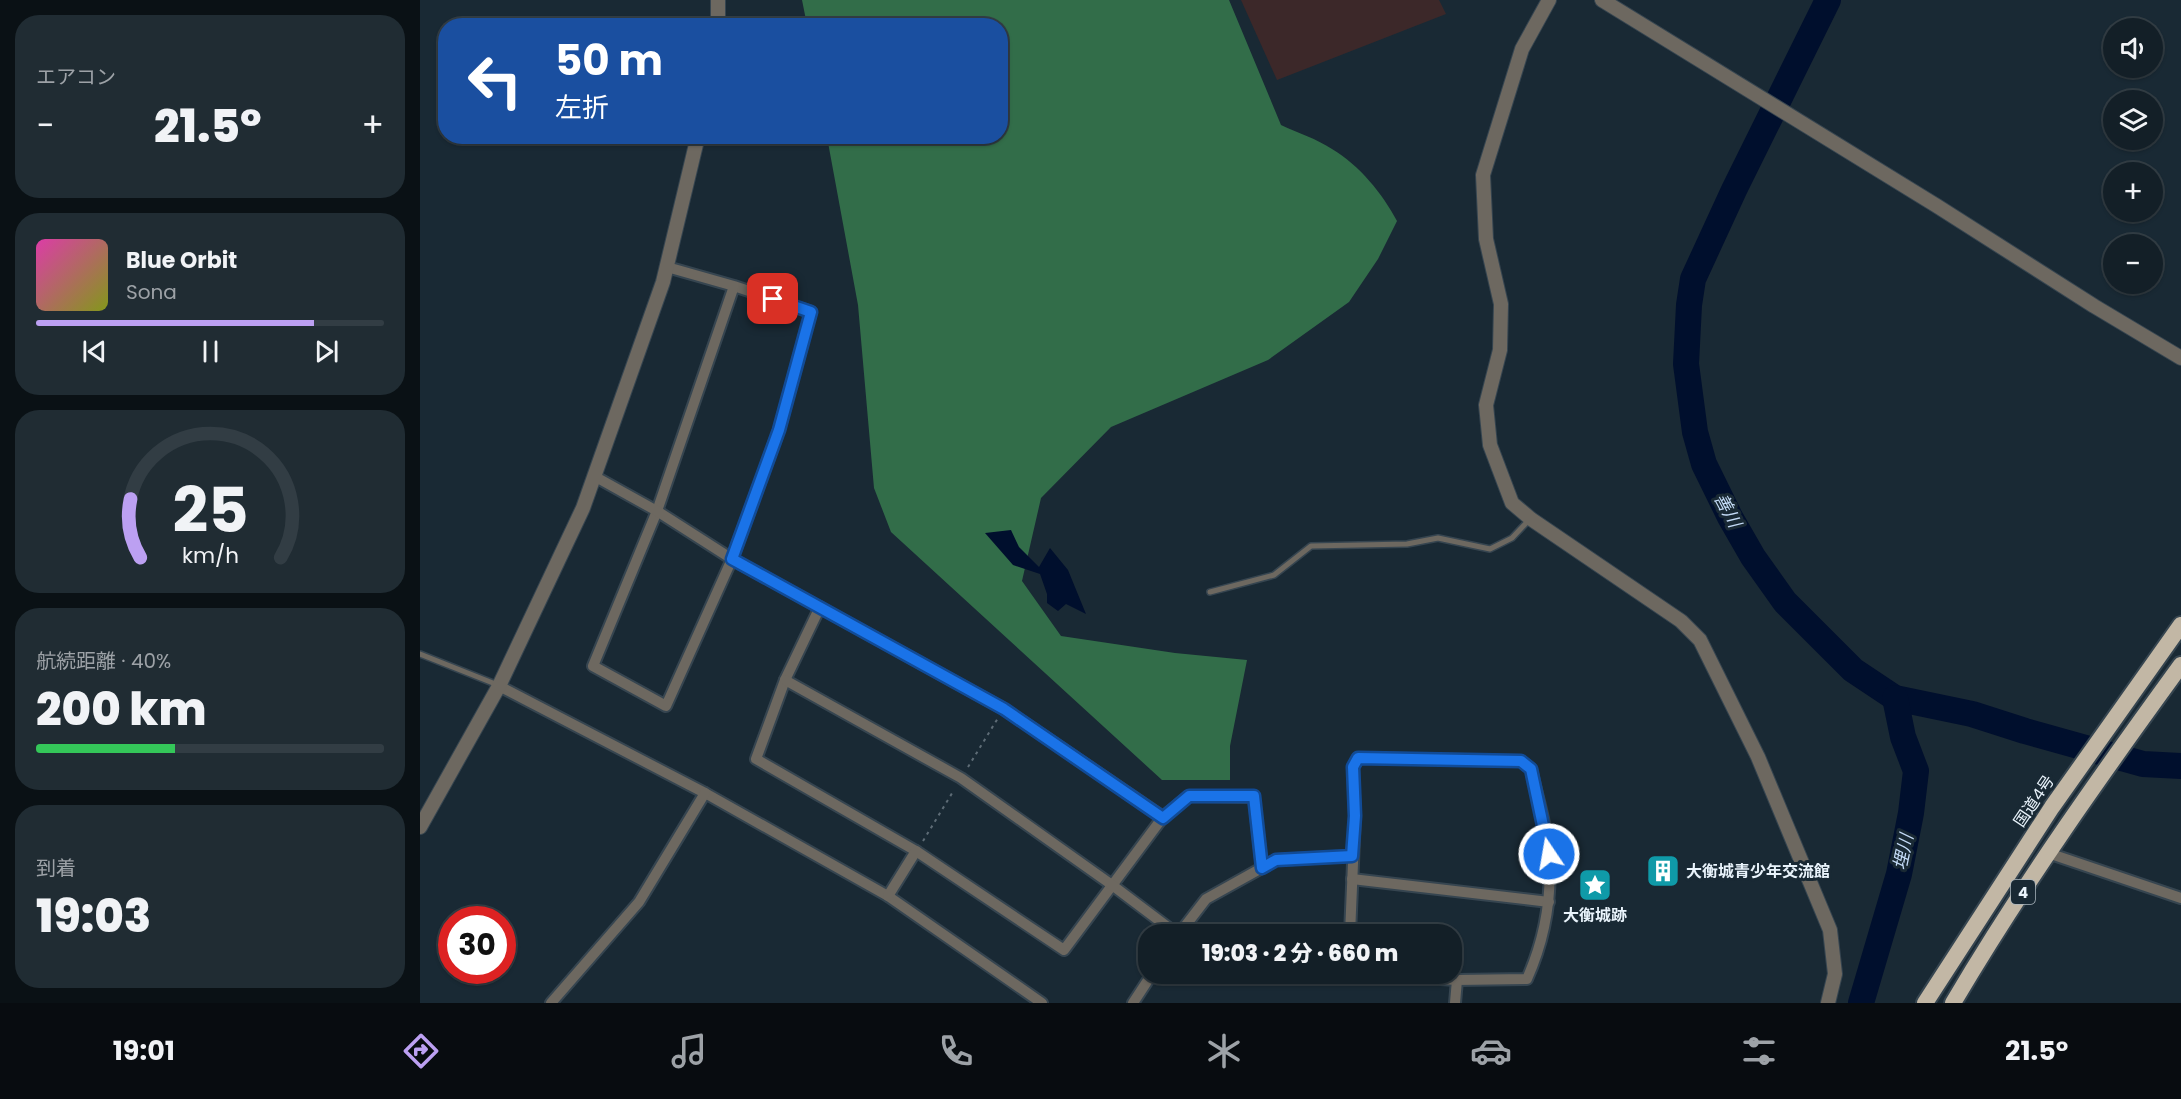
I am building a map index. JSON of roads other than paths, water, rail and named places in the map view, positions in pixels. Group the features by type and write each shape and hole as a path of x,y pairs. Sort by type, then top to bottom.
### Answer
{"highway":[{"name":"国道4号","path":"1925,1003 2052,807 2181,625"},
{"name":"4","path":"1953,1003 1988,945 2095,783 2181,665"}],"street":[{"path":"718,0 718,18"},
{"path":"1549,0 1522,49 1483,175 1486,239 1501,304 1500,350 1486,405 1490,445 1512,503 1531,519 1681,621 1700,640 1758,757 1830,930 1835,974 1828,1003"},
{"path":"1602,0 2181,358"},
{"path":"420,827 499,686 582,508 663,282 696,144"},
{"path":"667,267 734,286 811,312 779,430 732,559 666,706 593,666 657,512 734,286"},
{"path":"594,476 732,559 1004,709 1163,818"},
{"path":"820,607 785,680 756,759 916,851 1064,951 1163,818 1189,796 1254,796 1262,868"},
{"path":"785,680 961,778 1165,924"},
{"path":"499,686 705,793 888,896 1042,1003"},
{"path":"1350,924 1355,816 1353,767 1358,758 1521,761 1531,769 1549,854 1549,902 1536,960 1527,980 1462,980"},
{"path":"551,1003 639,902 705,793"},
{"path":"888,896 916,851"},
{"path":"2048,853 2181,898"},
{"path":"1186,924 1206,899 1276,860 1352,856"},
{"path":"1352,879 1549,902"},
{"path":"1133,1003 1145,984"},
{"path":"1455,1003 1457,984"}],"lane":[{"path":"1210,592 1274,575 1311,546 1407,544 1438,538 1490,549 1512,538 1531,519"},
{"path":"420,654 499,686"}],"water":[{"path":"1011,530 1019,547 1039,567 1050,548 1068,570 1086,614 1066,604 1058,611 1047,603 1047,594 1040,574 1013,565 985,533"}],"waterway":[{"name":"善川","path":"1828,0 1734,190 1693,279 1689,305 1686,364 1695,432 1704,464 1753,557 1785,602 1853,670 1895,698 1972,714 2143,764 2181,766"},
{"name":"埋川","path":"1861,1003 1899,874 1911,813 1916,771 1903,737 1895,698"}],"place":[{"name":"大衡城青少年交流館","path":"1663,871"},
{"name":"大衡城跡","path":"1595,885"}]}
